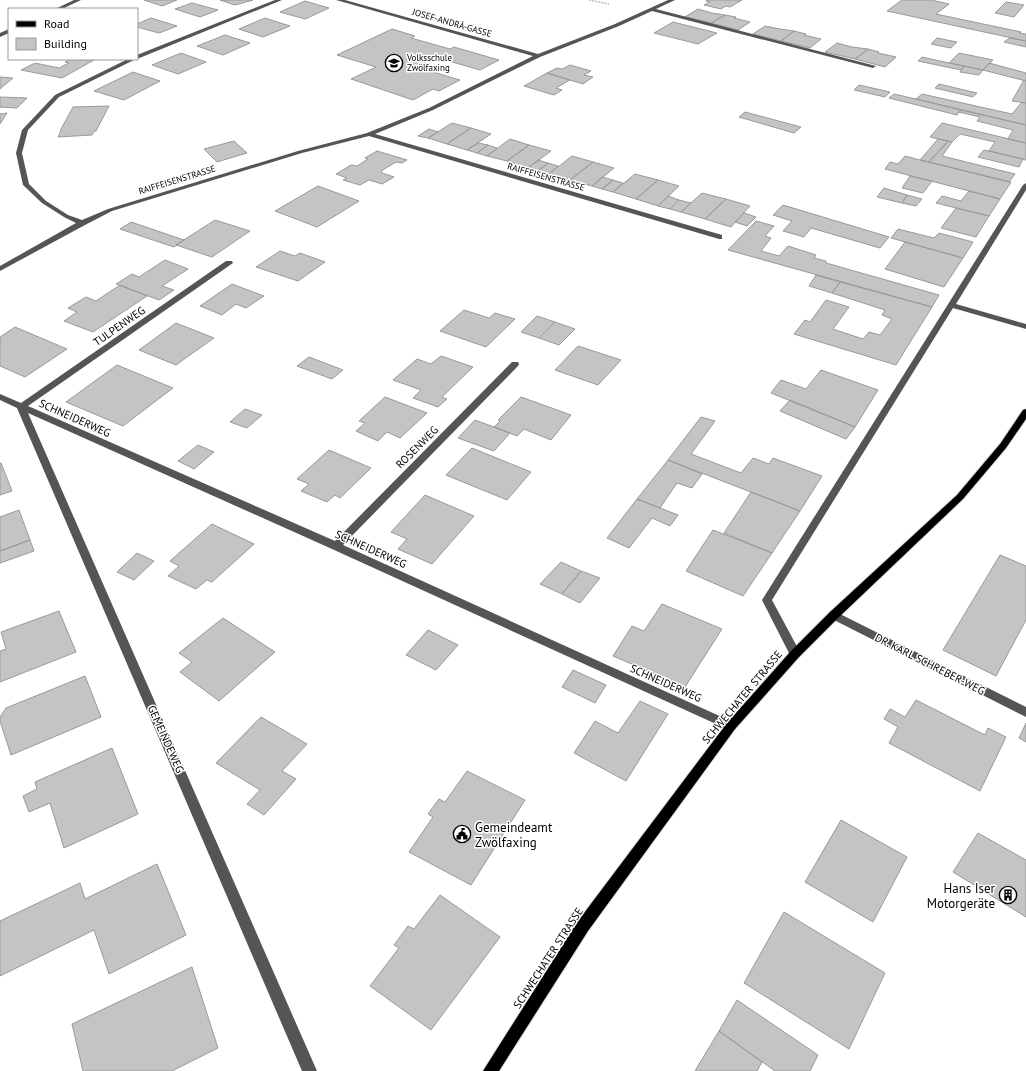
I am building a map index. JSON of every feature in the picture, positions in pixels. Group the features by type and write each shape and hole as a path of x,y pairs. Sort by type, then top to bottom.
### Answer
{"main road":[{"name":"SCHWECHATER STRASSE","path":"490,1071 583,926 732,726 795,654 834,614 960,498 1004,446 1026,412"}],"street":[{"path":"60,8 78,0"},
{"path":"138,58 280,0"},
{"name":"JOSEF-ANDRÄ-GASSE","path":"339,0 538,56"},
{"name":"RAIFFEISENSTRASSE","path":"0,269 82,222 110,210 300,152 369,134 431,109 538,56 653,10 672,0"},
{"path":"653,10 873,66"},
{"path":"82,222 66,216 44,202 26,185 19,153 25,130 57,96 131,60"},
{"name":"RAIFFEISENSTRASSE","path":"369,134 719,237"},
{"path":"795,654 767,600 1026,185"},
{"name":"TULPENWEG","path":"21,407 229,263"},
{"path":"952,305 1026,326"},
{"name":"ROSENWEG","path":"336,546 515,364"},
{"name":"SCHNEIDERWEG","path":"0,398 336,546 732,726"},
{"name":"GEMEINDEWEG","path":"21,407 310,1071"},
{"name":"DR. KARL SCHREBER-WEG","path":"834,614 1026,712"}],"building":[{"path":"144,0 177,0 162,6"},
{"path":"220,0 253,0 235,5"},
{"path":"742,0 730,7 726,6 721,9 704,5 710,2 706,1"},
{"path":"902,0 931,0 949,4 936,14 1021,32 1019,33 1026,34 1026,41 887,11"},
{"path":"305,1 329,8 305,19 280,12"},
{"path":"1006,2 1024,5 1014,17 995,13"},
{"path":"192,3 218,10 200,17 175,9"},
{"path":"698,9 725,15 711,23 685,17"},
{"path":"725,15 750,22 738,30 711,23"},
{"path":"151,18 177,26 159,33 138,27 138,24"},
{"path":"265,18 290,26 263,37 239,29"},
{"path":"673,22 717,33 698,44 654,33"},
{"path":"765,26 794,31 781,41 753,34"},
{"name":"Volksschule Zwölfaxing","path":"392,29 415,36 411,38 450,49 454,47 499,60 480,70 435,57 416,67 460,80 439,91 433,89 413,100 351,79 376,67 337,55"},
{"path":"794,31 821,39 810,48 781,41"},
{"path":"225,35 250,43 223,55 197,46"},
{"path":"937,38 957,42 951,48 931,44"},
{"path":"1010,38 1026,41 1026,47 1004,42"},
{"path":"837,43 868,49 855,59 825,52"},
{"path":"868,49 896,57 885,67 855,59"},
{"path":"181,53 206,62 178,74 152,65"},
{"path":"959,53 993,60 983,70 949,63"},
{"path":"922,57 964,66 961,70 918,61"},
{"path":"69,60 94,60 62,78 21,70 35,63 59,68 69,63 65,62"},
{"path":"989,63 1026,73 1026,81 983,70"},
{"path":"570,65 591,71 584,75 593,77 583,84 547,73 557,68 562,69"},
{"path":"964,66 983,70 979,75 960,72"},
{"path":"133,72 160,81 124,100 94,91"},
{"path":"547,73 570,80 556,88 562,90 554,95 524,86"},
{"path":"0,77 13,78 0,89"},
{"path":"1024,80 1026,81 1026,103 1012,101"},
{"path":"939,84 977,93 973,97 935,88"},
{"path":"859,85 890,92 885,97 854,90"},
{"path":"894,94 961,110 957,115 889,98"},
{"path":"922,94 1012,114 1022,102 1026,103 1026,125 916,99"},
{"path":"0,97 27,98 17,108 0,107"},
{"path":"109,106 96,131 94,131 92,135 58,137 73,107"},
{"path":"961,110 1026,125 1026,143 1008,139 1013,130 977,121 980,117 959,112"},
{"path":"745,112 801,127 794,133 739,117"},
{"path":"7,113 0,124 0,114"},
{"path":"452,123 471,128 447,144 428,138"},
{"path":"942,123 1026,143 1026,160 989,151 995,142 960,134 952,142 930,137"},
{"path":"471,128 491,134 467,150 447,144"},
{"path":"429,129 438,132 428,138 418,136"},
{"path":"510,139 529,145 507,161 487,156"},
{"path":"938,139 948,141 929,162 920,160"},
{"path":"234,141 247,153 217,162 204,149"},
{"path":"948,141 952,142 942,156 1015,174 1009,182 929,162"},
{"path":"478,143 488,145 477,153 467,150"},
{"path":"488,145 497,148 487,156 477,153"},
{"path":"529,145 551,151 528,168 507,161"},
{"path":"984,150 1023,159 1019,167 978,157"},
{"path":"377,151 407,160 402,163 396,162 381,171 382,173 394,177 382,184 369,180 360,185 343,180 347,178 336,174 351,165 357,166 368,159 365,158"},
{"path":"572,156 593,162 570,180 549,174"},
{"path":"905,156 1011,182 1000,199 885,169 890,162 898,164"},
{"path":"538,160 548,163 538,171 528,168"},
{"path":"593,162 614,168 592,186 570,180"},
{"path":"548,163 558,166 549,174 538,171"},
{"path":"635,174 658,180 636,199 613,192"},
{"path":"910,176 932,181 923,193 902,188"},
{"path":"602,177 613,180 602,189 592,186"},
{"path":"613,180 623,183 613,192 602,189"},
{"path":"658,180 679,186 658,206 636,199"},
{"path":"318,186 359,201 317,227 275,211"},
{"path":"884,188 907,195 902,203 877,197"},
{"path":"969,191 1000,199 989,216 936,203 942,196 961,201"},
{"path":"702,193 726,199 705,219 681,212"},
{"path":"907,195 922,199 916,206 902,203"},
{"path":"668,196 679,200 670,209 658,206"},
{"path":"726,199 750,206 731,227 705,219"},
{"path":"679,200 691,203 681,212 670,209"},
{"path":"783,205 889,237 880,248 811,228 804,237 783,231 792,221 773,215"},
{"path":"956,208 989,216 976,237 941,228"},
{"path":"744,213 756,217 747,226 735,222"},
{"path":"215,220 250,231 212,257 176,245"},
{"path":"756,221 774,226 765,236 771,238 761,251 779,256 788,246 816,255 814,258 826,261 826,263 939,295 932,307 728,250"},
{"path":"131,222 184,240 174,247 120,229"},
{"path":"898,229 934,238 939,233 973,242 963,258 891,238"},
{"path":"905,242 963,258 944,287 885,269"},
{"path":"280,251 295,256 300,253 325,262 298,281 256,267"},
{"path":"165,260 188,269 162,286 174,290 159,300 116,284 132,274 139,277"},
{"path":"816,275 840,282 832,293 809,286"},
{"path":"840,282 932,307 896,365 794,334 805,320 810,322 826,300 849,307 833,329 863,339 869,332 880,335 892,319 882,315 885,310 832,293"},
{"path":"232,284 264,296 246,308 236,304 222,315 200,306"},
{"path":"120,285 147,296 93,332 64,321 77,312 68,308 86,297 96,301"},
{"path":"464,310 489,318 495,313 515,319 486,347 440,331"},
{"path":"537,316 555,322 539,338 521,332"},
{"path":"555,322 575,329 559,345 539,338"},
{"path":"176,323 214,338 176,365 139,350"},
{"path":"15,327 67,349 25,377 0,366 0,337"},
{"path":"578,346 621,360 598,385 555,370"},
{"path":"441,356 473,367 442,397 447,399 438,407 413,398 421,390 393,380 417,359 431,364"},
{"path":"309,357 343,370 332,379 297,366"},
{"path":"117,365 173,388 123,426 66,402"},
{"path":"821,370 878,390 855,427 771,393 781,380 806,389"},
{"path":"385,397 427,413 400,438 387,432 378,441 356,431 365,423 359,421"},
{"path":"521,397 571,415 551,440 524,429 517,436 494,427 500,421 498,420"},
{"path":"790,400 855,427 846,439 780,411"},
{"path":"245,409 262,415 247,428 230,422"},
{"path":"701,417 715,421 691,454 741,473 753,458 769,464 773,458 822,476 800,511 668,460"},
{"path":"475,420 510,433 494,451 458,438"},
{"path":"198,445 214,452 194,469 178,461"},
{"path":"472,448 531,472 507,500 446,475"},
{"path":"329,450 371,468 340,498 335,495 327,502 301,491 309,484 297,479"},
{"path":"668,460 702,474 692,488 677,483 660,508 637,499"},
{"path":"0,463 12,491 0,495"},
{"path":"751,492 800,511 772,553 724,533"},
{"path":"425,495 474,516 432,564 398,549 407,539 391,532"},
{"path":"637,499 678,515 670,526 652,518 629,548 607,538"},
{"path":"19,510 30,540 0,551 0,517"},
{"path":"212,524 254,544 212,582 207,580 196,589 168,576 179,566 170,561"},
{"path":"713,530 772,553 743,596 686,571"},
{"path":"30,540 34,551 0,563 0,551"},
{"path":"137,553 154,561 134,580 117,572"},
{"path":"1000,555 1026,566 1026,620 996,676 943,650"},
{"path":"561,562 581,571 562,594 540,584"},
{"path":"581,571 600,578 580,603 562,594"},
{"path":"662,604 722,629 685,687 613,656 632,626 644,631"},
{"path":"59,611 76,652 0,682 0,651 6,649 1,632"},
{"path":"223,618 275,652 219,701 180,672 192,662 179,653"},
{"path":"428,630 458,645 436,670 406,655"},
{"path":"573,670 606,685 595,703 562,687"},
{"path":"85,676 101,717 11,755 0,721 0,717 6,708"},
{"path":"916,700 985,735 988,728 1006,737 980,791 889,743 898,727 884,719 890,709 905,717"},
{"path":"640,701 668,714 626,781 574,753 595,721 618,733"},
{"path":"261,717 307,744 282,771 296,779 264,815 247,804 260,790 216,763"},
{"path":"1026,723 1026,742 1019,738"},
{"path":"112,748 138,814 64,848 50,803 29,812 23,796 37,789 35,782"},
{"name":"Gemeindeamt Zwölfaxing","path":"467,771 525,800 471,885 409,852 433,817 428,814 439,799 445,802"},
{"path":"841,820 907,857 873,922 805,882"},
{"name":"Hans Iser Motorgeräte","path":"978,833 1026,860 1026,917 953,872"},
{"path":"157,864 186,935 109,974 94,930 0,976 0,921 80,883 85,899"},
{"path":"440,895 500,937 431,1030 370,986 399,948 394,945 408,926 414,929"},
{"path":"784,912 885,973 849,1049 744,983"},
{"path":"192,967 218,1048 172,1071 83,1071 72,1024"},
{"path":"737,1000 818,1055 810,1071 775,1071 719,1031"},
{"path":"719,1031 762,1062 757,1071 695,1071"}],"place":[{"name":"Volksschule Zwölfaxing","path":"394,63"},
{"name":"Gemeindeamt Zwölfaxing","path":"462,834"},
{"name":"Hans Iser Motorgeräte","path":"1008,895"}]}
